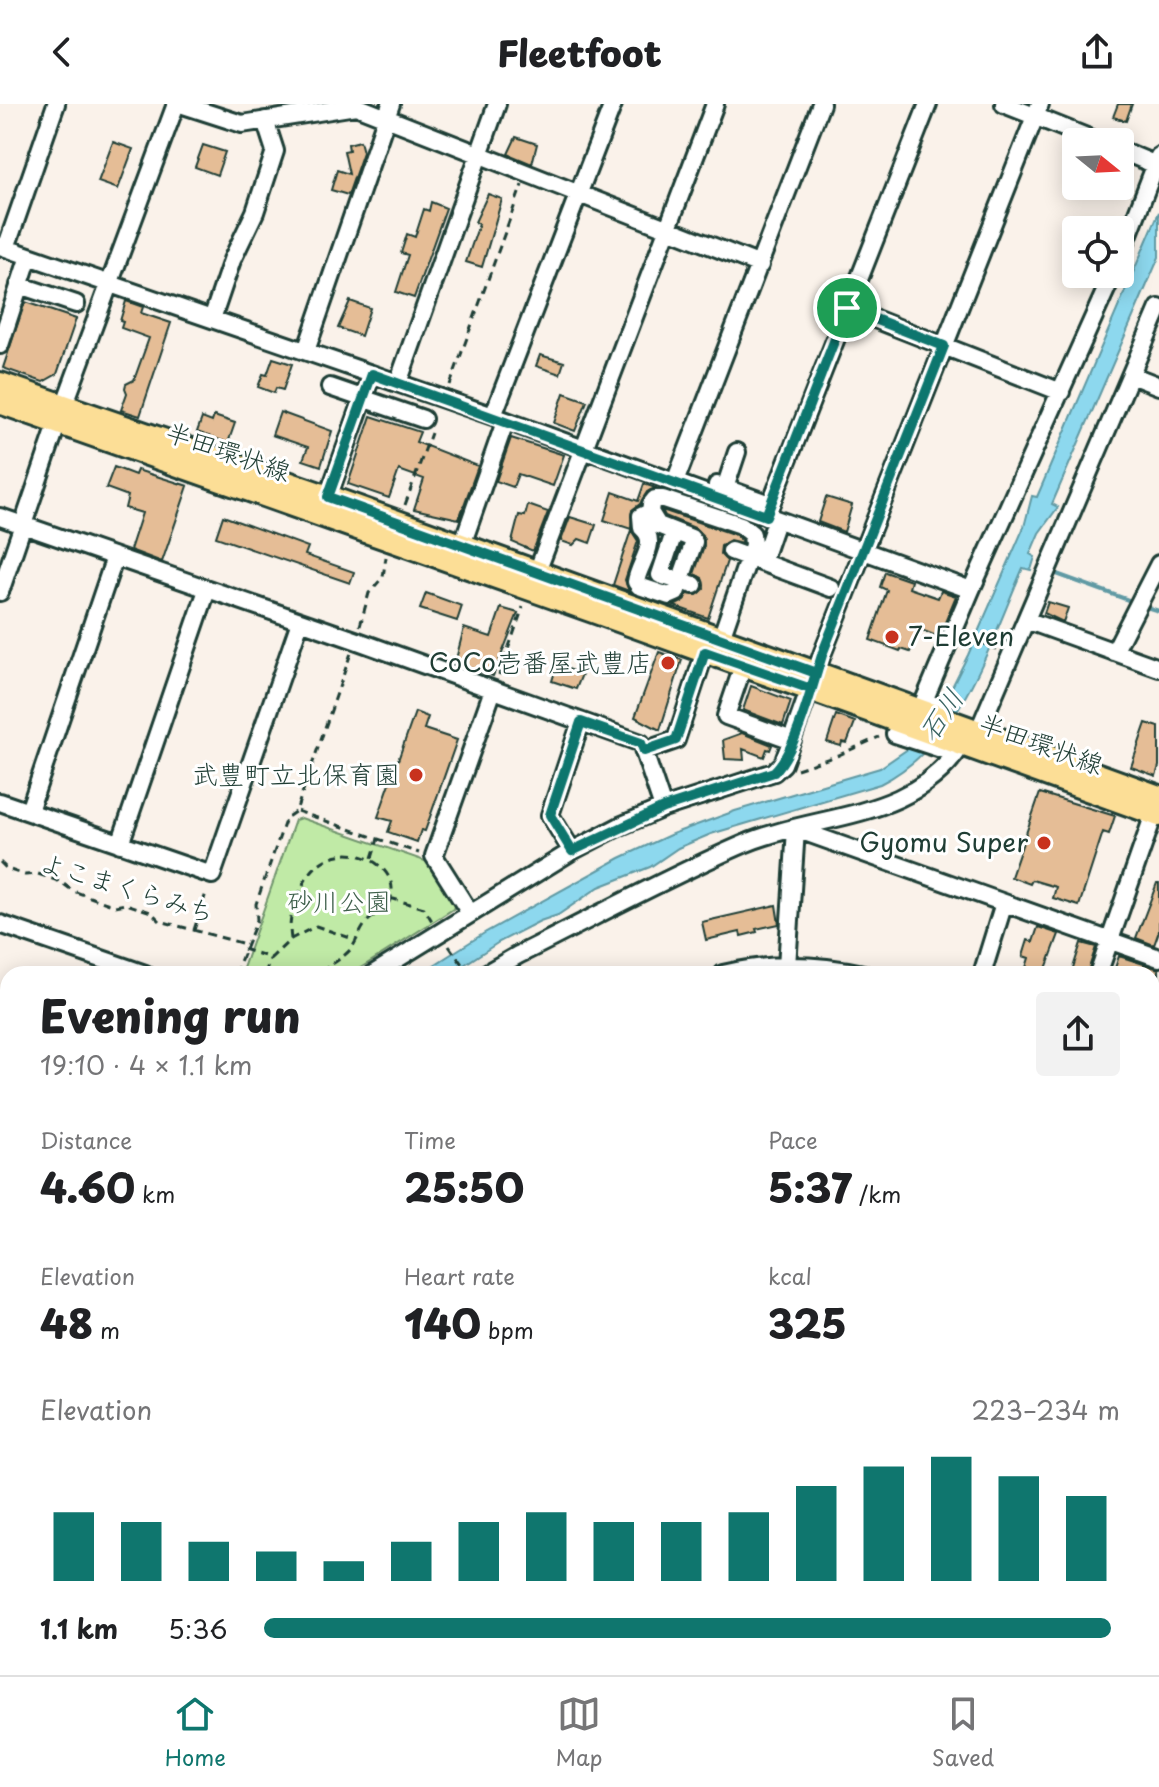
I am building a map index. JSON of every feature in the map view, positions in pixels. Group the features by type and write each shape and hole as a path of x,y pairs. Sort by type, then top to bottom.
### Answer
{"main road":[{"name":"半田環状線","path":"0,384 61,414 813,681 908,721 964,736 1157,809"},
{"name":"半田環状線","path":"0,402 61,414 328,497 537,572 713,645 743,666 813,681"}],"street":[{"path":"56,104 3,247 768,515"},
{"path":"0,592 61,414 178,104 242,124 356,106 389,111 478,154 760,265"},
{"path":"398,383 497,104"},
{"path":"462,545 499,419 613,104"},
{"path":"537,572 715,104"},
{"path":"675,482 821,104"},
{"path":"644,751 676,740 713,645 755,560 768,515 928,104"},
{"path":"1004,104 1038,110 1072,128"},
{"path":"386,966 572,851 663,808 774,772 783,764 863,551 1038,110"},
{"path":"306,351 389,111"},
{"path":"212,319 232,260 255,212 275,151 265,120"},
{"path":"1134,154 1157,160 1134,220"},
{"path":"0,345 29,256"},
{"path":"19,285 76,304"},
{"path":"964,736 908,721 971,590 1107,288"},
{"path":"847,308 1061,392"},
{"path":"513,966 746,843 881,807 914,793 945,767 1026,620 1159,308"},
{"path":"328,497 372,374"},
{"path":"1131,375 1159,386"},
{"path":"330,387 423,419"},
{"path":"737,452 721,486 768,515 803,533 971,590"},
{"path":"650,512 640,520 650,540 636,582 639,586 669,596 687,583 694,542 658,525 650,512 655,499 741,525 752,534 755,560"},
{"path":"0,517 641,743 656,778 663,808"},
{"path":"672,539 660,575 687,583"},
{"path":"731,551 831,588"},
{"path":"29,811 115,557"},
{"path":"1114,652 1159,564"},
{"path":"120,844 207,590"},
{"path":"1026,620 1159,668"},
{"path":"0,802 212,875 300,622"},
{"path":"743,666 726,716 792,740"},
{"path":"470,913 434,856 493,690"},
{"path":"572,851 550,815 581,722"},
{"path":"1101,966 1157,809"},
{"path":"796,829 1159,958"},
{"path":"796,829 787,966 815,966"},
{"path":"984,966 1004,903"},
{"path":"0,924 122,966"},
{"path":"87,954 88,966"},
{"path":"0,1423 0,1436"}],"path":[{"path":"402,512 521,188"},
{"name":"よこまくらみち","path":"238,966 257,920 256,904 286,818 296,811 369,593 383,577 389,550"},
{"path":"493,690 526,599"},
{"path":"962,634 1003,652"},
{"path":"789,778 796,769 839,755 908,721"},
{"path":"296,811 434,856"},
{"path":"372,858 378,839"},
{"path":"291,939 289,921 312,868 333,855 372,858 388,875 391,887 386,908 368,921 351,948 328,966"},
{"name":"よこまくらみち","path":"0,862 16,872 38,874 115,906 126,904 151,912 160,921 244,947"},
{"path":"194,930 212,875"},
{"path":"390,898 424,908 434,925"},
{"path":"268,966 271,958 291,939 316,926 356,940"},
{"path":"444,940 463,966"},
{"path":"244,947 271,958"}],"green space":[{"name":"砂川公園","path":"301,818 428,862 455,903 453,909 364,966 244,966 295,820"}],"water":[{"name":"石川","path":"1159,212 1159,257 1052,504 1058,507 1039,533 1030,554 1035,557 1031,570 1023,568 969,690 932,744 908,766 880,784 711,834 678,848 650,867 599,887 558,915 499,942 462,966 433,966 486,932 620,858 672,834 735,811 880,768 912,746 946,699 968,655 1024,527 1032,496 1037,497 1126,288 1134,288 1134,270"}],"building":[{"path":"1118,104 1132,104 1126,121 1113,117"},
{"path":"516,137 537,144 532,164 508,154"},
{"path":"360,141 363,152 348,195 331,190 337,170 349,174 344,151 349,150 348,144"},
{"path":"113,142 133,149 118,189 98,182"},
{"path":"203,145 225,152 217,175 195,167"},
{"path":"488,194 502,199 482,267 466,262 479,224 475,222"},
{"path":"431,202 446,208 414,298 396,292 408,255 401,253 407,234 415,237 424,209 429,211"},
{"path":"126,301 143,307 141,313 171,323 140,416 121,410 127,393 126,384 134,380 149,338 121,328"},
{"path":"350,301 370,308 361,336 338,328"},
{"path":"25,302 76,319 57,374 43,382 3,368"},
{"path":"540,355 564,362 560,374 536,366"},
{"path":"273,358 292,364 283,390 276,388 274,393 258,387 263,374 267,375"},
{"path":"564,393 587,401 575,431 554,423"},
{"path":"280,412 332,431 321,466 303,460 308,447 272,435"},
{"path":"214,416 235,423 228,443 197,432 202,418 212,422"},
{"path":"371,416 420,432 416,442 478,466 459,519 414,509 424,479 399,470 389,498 348,484"},
{"path":"511,438 564,455 553,486 518,474 513,487 496,481"},
{"path":"114,467 135,475 137,470 188,486 162,562 130,550 142,513 125,508 128,496 106,488"},
{"path":"644,484 656,488 647,492 632,510 631,529 604,520 613,492 638,501"},
{"path":"826,497 852,505 844,532 818,522"},
{"path":"528,505 548,512 533,551 512,542 519,515 525,516"},
{"path":"662,510 736,535 741,540 742,543 730,540 721,546 720,554 727,561 708,618 674,606 684,601 687,594 697,595 704,589 702,578 694,574 704,546 703,536 695,528 665,516"},
{"path":"223,516 308,547 305,555 354,572 350,583 216,537"},
{"path":"570,517 596,525 590,543 579,539 573,545 561,541"},
{"path":"631,530 638,541 625,580 629,591 613,585"},
{"path":"885,572 911,581 909,588 938,598 941,591 956,596 939,637 919,629 910,652 870,640 887,590 880,587"},
{"path":"426,593 462,606 457,621 420,609"},
{"path":"1048,602 1068,608 1063,622 1044,613"},
{"path":"501,608 518,613 493,676 455,663 464,628 491,637"},
{"path":"659,652 682,660 660,730 635,717"},
{"path":"557,665 582,674 576,689 552,681"},
{"path":"751,686 791,701 783,725 743,710"},
{"path":"415,712 428,717 424,729 457,740 425,831 421,830 417,842 388,832 392,821 378,817"},
{"path":"836,715 855,722 847,743 842,742 841,746 827,742"},
{"path":"1146,723 1159,727 1156,776 1131,767"},
{"path":"742,733 772,745 770,750 767,749 764,757 743,749 744,760 725,759 723,740"},
{"path":"1040,793 1115,816 1109,834 1103,832 1079,906 1053,898 1056,887 1032,880 1030,884 1011,877"},
{"path":"1157,883 1159,931 1154,945 1136,938"},
{"path":"776,905 779,924 741,936 740,932 706,940 702,922"},
{"path":"1038,927 1059,934 1047,966 1026,966 1029,958 1023,956 1028,940 1033,942"},
{"path":"1081,943 1096,947 1090,966 1074,966"},
{"path":"1119,956 1150,966 1116,966"}],"waterway":[{"path":"1054,573 1131,601"},
{"path":"1146,607 1159,611"}],"place":[{"name":"7-Eleven","path":"892,637"},
{"name":"CoCo壱番屋武豊店","path":"668,663"},
{"name":"武豊町立北保育園","path":"416,775"},
{"name":"Gyomu Super","path":"1044,843"}],"route":[{"path":"847,308 766,516 372,374 328,497 816,673 811,689 705,652 676,740 644,751 641,743 581,722 550,815 572,851 663,808 774,772 783,764 804,710 816,673 823,652 944,346 847,308"}]}
